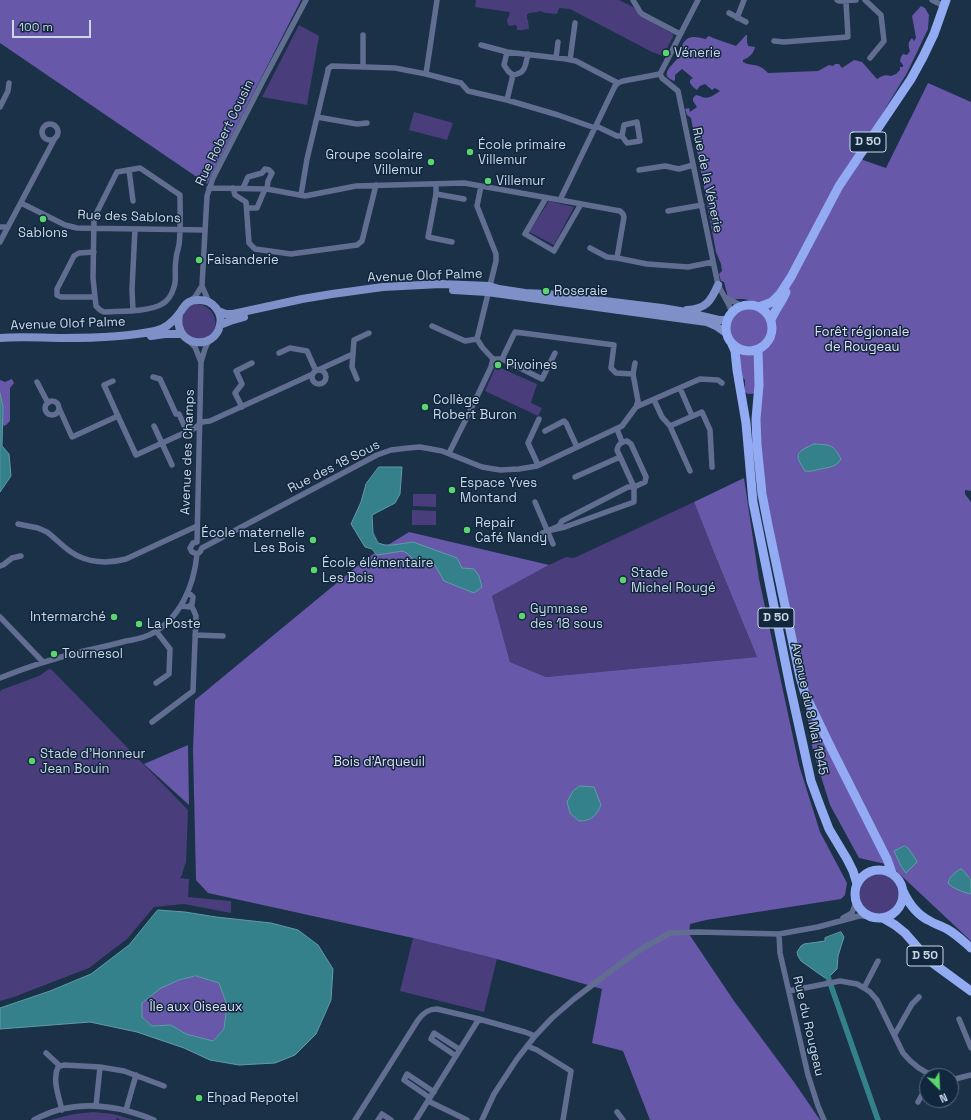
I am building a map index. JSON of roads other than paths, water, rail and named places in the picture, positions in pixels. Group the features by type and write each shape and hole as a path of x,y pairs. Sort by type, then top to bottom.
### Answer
{"main road":[{"name":"D 50","path":"759,307 772,302 780,294 791,277 839,186 911,79 928,45 945,3"},
{"name":"D 50","path":"771,320 774,312 783,299 791,277"},
{"name":"Avenue Olof Palme","path":"218,311 226,314 233,314 324,295 383,287 441,284 488,289 707,322 726,332"},
{"path":"680,311 702,308 711,300 718,285"},
{"name":"Avenue Olof Palme","path":"220,325 235,319 311,302 355,295 422,290 500,289 680,311 719,320 730,316"},
{"path":"188,303 195,300 202,300 209,302 218,311 220,318 218,332 209,340"},
{"name":"Avenue Olof Palme","path":"0,338 85,338 146,332 162,329 179,314 182,308 188,303"},
{"path":"754,305 759,307 765,311 771,320 771,334 765,345 758,349 751,351 737,348 731,342 726,332 726,324 730,316 735,310 742,306 754,305"},
{"path":"179,314 179,329 185,337"},
{"name":"Avenue Olof Palme","path":"0,338 44,343 73,344 99,343 166,334 185,337 193,342 209,340"},
{"name":"Avenue du 8 Mai 1945","path":"731,342 735,351 746,423 753,502 811,781 829,829 848,859 857,884"},
{"name":"D 50","path":"758,349 759,386 756,419 762,494 800,677 809,701 892,873"},
{"path":"884,870 892,873 902,884 904,892 900,906 890,916 876,918 869,916 859,908 856,902 855,896 857,884 868,872 884,870"},
{"name":"D 50","path":"904,892 908,902 916,911 928,920 946,928 971,948"},
{"name":"D 50","path":"883,918 895,925 905,934 934,964 971,991"}],"street":[{"name":"Rue Robert Cousin","path":"209,302 202,286 207,196 209,188 306,0"},
{"path":"426,74 437,0"},
{"path":"633,0 642,14 680,34"},
{"path":"560,200 615,86 623,81 660,74 698,0"},
{"path":"737,18 744,0"},
{"path":"837,0 856,0"},
{"path":"864,0 882,15 884,41 870,58"},
{"path":"932,0 945,3"},
{"path":"774,40 784,42 848,37 846,1"},
{"path":"729,13 746,22"},
{"path":"570,60 575,23"},
{"path":"363,36 363,66"},
{"path":"556,58 558,42"},
{"path":"481,45 507,52 576,61 618,83"},
{"path":"507,52 504,65 508,72 512,75 519,74 524,70 528,54"},
{"path":"301,195 307,159 328,69 335,65 395,68 426,74 461,83 468,91 507,100 595,127 617,136 622,136"},
{"name":"Rue de la Vénerie","path":"660,74 662,78 678,91 718,285 729,305 730,316"},
{"path":"507,100 512,75"},
{"path":"0,107 8,91 9,83"},
{"path":"317,117 357,124 367,123"},
{"path":"0,242 55,138"},
{"path":"639,170 665,166 679,169 694,165"},
{"path":"140,168 180,195 180,230 176,260 175,285 171,294 162,304 158,306 133,311 104,312 96,306 95,297 93,278 94,218 117,172 130,170 140,168"},
{"path":"243,188 248,177 262,173 265,169 272,172 257,208 247,208"},
{"path":"130,170 133,201"},
{"path":"209,188 266,189 301,195 310,195 356,186 464,183 620,211 624,214 624,217 617,258"},
{"path":"436,184 436,194 428,237 452,242"},
{"path":"233,188 235,195 246,202 249,243 255,249 291,254 357,245 362,241 376,185"},
{"path":"449,453 492,367 493,360 477,339 496,261 496,254 478,206 481,186"},
{"path":"436,194 464,198"},
{"path":"546,198 525,234 554,251 581,204"},
{"name":"Rue des Sablons","path":"21,203 66,225 77,228 205,230"},
{"path":"668,211 702,205"},
{"path":"0,227 8,227"},
{"path":"133,311 132,289 135,229"},
{"path":"590,248 606,257 647,264 688,267 713,262"},
{"path":"94,252 79,253 74,256 57,295 61,297 95,297"},
{"path":"188,303 195,297 202,286"},
{"path":"725,297 742,306"},
{"path":"432,326 465,341 477,339"},
{"path":"502,359 515,332 614,345 612,368 616,373 634,374"},
{"path":"357,379 352,367 354,340 369,333"},
{"name":"Avenue des Champs","path":"185,337 195,347 201,362"},
{"name":"Avenue des Champs","path":"0,678 64,656 142,638 156,631 166,623 181,605 188,592 194,575 197,554 192,552 190,548 193,543 196,542 197,526 201,362 209,340"},
{"path":"279,354 290,348 307,350 316,372"},
{"path":"113,381 104,385 136,455 195,428 202,422 210,421 353,354"},
{"path":"493,360 502,359 542,379 555,354"},
{"path":"242,406 236,393 242,384 236,371 252,363"},
{"path":"635,363 634,374 638,401 636,407"},
{"path":"153,377 160,379 176,414 179,414 187,432"},
{"path":"636,407 700,379 718,380 722,383"},
{"path":"37,382 48,403 46,409 49,414 56,414 59,408"},
{"path":"680,388 692,416"},
{"path":"654,400 662,418 670,426 690,471"},
{"path":"48,403 54,402 57,404 72,437 118,416"},
{"name":"Rue des 18 Sous","path":"202,548 382,453 398,449 420,447 449,453 482,467 500,470 519,469 538,465 622,426 636,407"},
{"path":"670,426 702,412 710,430 712,467"},
{"path":"538,465 528,443 539,419"},
{"path":"545,431 564,421 577,447"},
{"path":"154,426 172,465"},
{"path":"616,429 622,442"},
{"path":"532,538 559,526 562,521 628,487 634,487 645,482 646,477 631,444 627,441 622,442 618,446 617,450 634,487 634,502 565,527 548,531"},
{"path":"575,477 620,457"},
{"path":"535,502 553,544"},
{"path":"18,524 42,529 70,552 87,559 101,562 126,559 197,526"},
{"path":"196,542 202,548 197,554"},
{"path":"0,566 12,558 21,556"},
{"path":"152,722 193,691 196,616 191,605 193,597 188,592"},
{"path":"181,605 186,607 191,605"},
{"path":"0,617 43,662"},
{"path":"156,631 170,649 169,674 156,683"},
{"path":"195,634 223,636"},
{"path":"835,923 850,914 856,902"},
{"path":"482,1120 494,1094 517,1059 535,1036 562,1010 616,967 643,948 670,933 697,932 779,934 835,923 859,916 869,916"},
{"name":"Rue du Rougeau","path":"779,934 780,953 810,1084 824,1120"},
{"path":"864,988 878,960"},
{"path":"789,991 835,982 849,982 864,988 877,1000 907,1058 919,1069"},
{"path":"894,1034 912,1004 919,997"},
{"path":"354,1120 422,1014 427,1011 437,1009 479,1019 535,1036"},
{"path":"416,1120 479,1019"},
{"path":"959,1019 971,1048"},
{"path":"456,1056 431,1039 434,1033 460,1049"},
{"path":"528,1046 571,1071 563,1120"},
{"path":"46,1053 60,1066"},
{"path":"62,1110 56,1083 56,1072 58,1067 64,1065 100,1067 124,1071 164,1086"},
{"path":"96,1106 100,1067"},
{"path":"434,1092 407,1074 404,1080 429,1099 467,1120"},
{"path":"126,1110 136,1075"},
{"path":"959,1078 971,1075"},
{"path":"34,1120 51,1113 74,1107 96,1106 126,1110 154,1120"},
{"path":"617,1112 624,1120"},
{"path":"378,1120 382,1114 391,1120"}],"waterway":[{"path":"828,977 878,1120"}],"place":[{"name":"Vénerie","path":"666,53"},
{"name":"École primaire Villemur","path":"470,152"},
{"name":"Groupe scolaire Villemur","path":"431,162"},
{"name":"Villemur","path":"488,181"},
{"name":"Sablons","path":"43,219"},
{"name":"Faisanderie","path":"199,260"},
{"name":"Roseraie","path":"546,291"},
{"name":"Pivoines","path":"498,365"},
{"name":"Collège Robert Buron","path":"425,407"},
{"name":"Espace Yves Montand","path":"452,490"},
{"name":"Repair Café Nandy","path":"467,530"},
{"name":"École maternelle Les Bois","path":"313,540"},
{"name":"École élémentaire Les Bois","path":"314,570"},
{"name":"Stade Michel Rougé","path":"623,580"},
{"name":"Gymnase des 18 sous","path":"522,616"},
{"name":"Intermarché","path":"114,617"},
{"name":"La Poste","path":"139,624"},
{"name":"Tournesol","path":"54,654"},
{"name":"Stade d'Honneur Jean Bouin","path":"32,761"},
{"name":"Ehpad Repotel","path":"199,1098"}],"park label":[{"name":"Forêt régionale de Rougeau","path":"862,340"},
{"name":"Bois d'Arqueuil","path":"379,762"},
{"name":"Île aux Oiseaux","path":"196,1007"}]}
